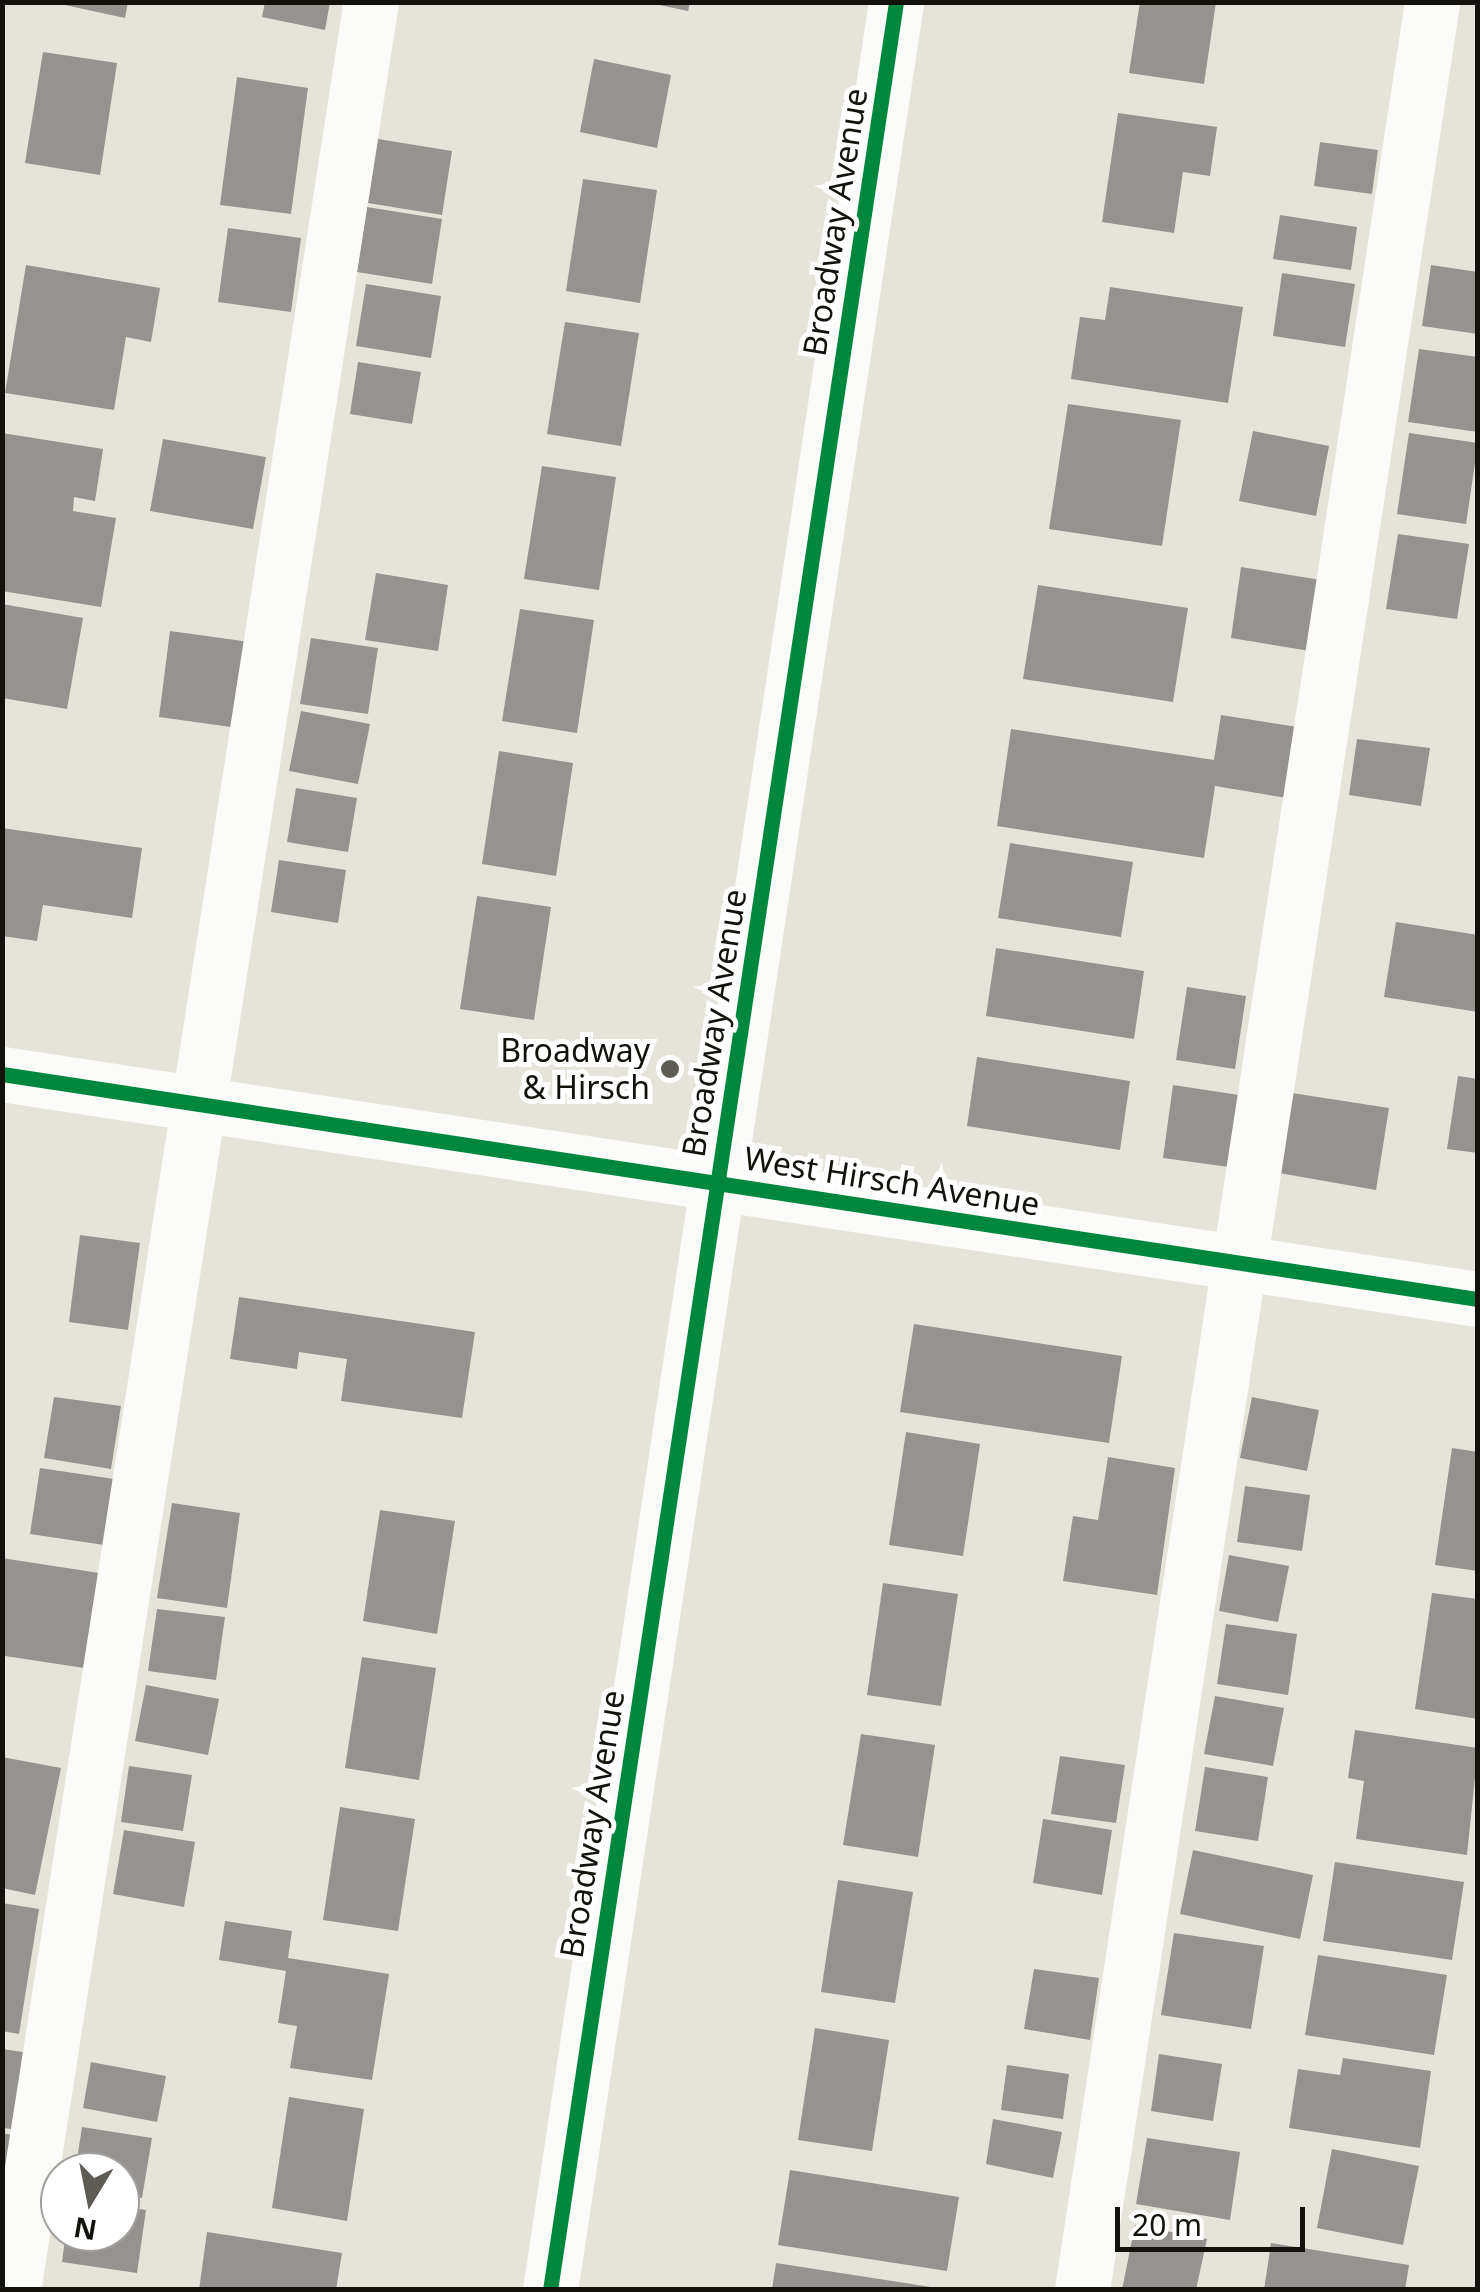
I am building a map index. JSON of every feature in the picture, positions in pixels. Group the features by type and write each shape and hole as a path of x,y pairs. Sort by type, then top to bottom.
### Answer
{"street":[{"path":"13,2290 196,1104 372,2"},
{"name":"Broadway Avenue","path":"550,2290 896,2"},
{"path":"1082,2290 1432,2"},
{"name":"West Hirsch Avenue","path":"2,1074 1478,1298"}],"building":[{"path":"51,2 128,2 125,18"},
{"path":"265,2 330,2 325,30 262,17"},
{"path":"645,2 690,2 688,11"},
{"path":"1140,2 1216,2 1204,84 1129,73"},
{"path":"43,52 117,63 100,175 25,163"},
{"path":"594,59 671,75 657,148 580,132"},
{"path":"237,77 308,88 291,214 220,205"},
{"path":"1118,113 1217,127 1210,176 1183,172 1174,233 1102,222"},
{"path":"378,139 452,151 442,215 368,203"},
{"path":"1320,142 1378,150 1372,194 1314,186"},
{"path":"583,179 657,190 640,303 566,291"},
{"path":"367,207 442,219 432,284 357,272"},
{"path":"1280,215 1357,227 1351,270 1273,259"},
{"path":"228,228 301,238 291,312 218,302"},
{"path":"26,265 160,288 151,342 126,337 114,410 5,393"},
{"path":"1431,265 1478,272 1478,334 1422,326"},
{"path":"1282,273 1355,284 1345,347 1273,336"},
{"path":"366,284 441,296 431,358 356,346"},
{"path":"1110,287 1243,307 1228,403 1071,379 1080,317 1105,320"},
{"path":"565,322 639,333 621,446 547,434"},
{"path":"1419,349 1478,357 1478,432 1408,422"},
{"path":"358,362 421,372 412,424 350,414"},
{"path":"1068,404 1181,420 1162,546 1049,529"},
{"path":"1253,431 1329,446 1316,516 1239,501"},
{"path":"2,433 103,449 95,501 74,497 73,511 116,518 101,607 2,591"},
{"path":"1409,433 1478,443 1466,524 1397,514"},
{"path":"163,439 266,457 253,529 150,511"},
{"path":"542,466 616,477 599,590 524,579"},
{"path":"1398,534 1469,544 1457,619 1386,609"},
{"path":"1241,567 1321,580 1310,651 1231,638"},
{"path":"376,573 448,585 438,651 365,640"},
{"path":"1038,585 1188,608 1173,702 1023,679"},
{"path":"2,604 83,618 67,709 2,698"},
{"path":"520,609 594,620 577,733 502,721"},
{"path":"170,631 250,642 238,728 159,717"},
{"path":"311,638 378,648 368,714 300,704"},
{"path":"301,711 370,724 358,784 289,771"},
{"path":"1221,715 1298,727 1287,798 1215,786 1204,858 997,826 1011,729 1214,760"},
{"path":"1357,739 1430,748 1421,806 1349,795"},
{"path":"499,751 573,763 556,876 482,864"},
{"path":"296,788 357,798 348,852 287,842"},
{"path":"2,828 142,848 132,918 43,905 37,941 2,936"},
{"path":"1010,843 1133,862 1121,937 998,918"},
{"path":"279,860 346,870 338,923 271,912"},
{"path":"477,896 551,907 534,1020 460,1009"},
{"path":"1396,922 1478,935 1478,1012 1384,997"},
{"path":"996,948 1144,971 1134,1039 986,1016"},
{"path":"1187,987 1246,996 1235,1069 1176,1060"},
{"path":"977,1057 1130,1081 1120,1150 967,1126"},
{"path":"1458,1076 1478,1079 1478,1153 1447,1149"},
{"path":"1173,1085 1239,1095 1229,1167 1163,1158"},
{"path":"1292,1093 1389,1108 1376,1190 1279,1173"},
{"path":"80,1235 140,1243 128,1330 69,1322"},
{"path":"239,1297 475,1332 462,1418 341,1401 347,1359 299,1352 297,1369 230,1359"},
{"path":"914,1324 1122,1356 1109,1443 900,1412"},
{"path":"54,1397 121,1406 111,1469 44,1458"},
{"path":"1252,1397 1319,1410 1307,1471 1240,1458"},
{"path":"906,1432 980,1444 963,1556 889,1545"},
{"path":"1452,1448 1478,1452 1478,1571 1435,1565"},
{"path":"1108,1457 1175,1468 1157,1595 1063,1581 1073,1516 1098,1520"},
{"path":"40,1468 114,1479 104,1545 30,1534"},
{"path":"1245,1486 1310,1495 1302,1551 1237,1542"},
{"path":"172,1503 240,1513 227,1608 157,1598"},
{"path":"380,1510 455,1521 437,1634 363,1621"},
{"path":"1229,1555 1289,1566 1278,1622 1219,1611"},
{"path":"2,1558 99,1573 84,1668 5,1656"},
{"path":"883,1583 958,1594 941,1706 867,1695"},
{"path":"1432,1593 1478,1599 1478,1719 1415,1709"},
{"path":"157,1609 225,1617 216,1680 148,1671"},
{"path":"1226,1624 1297,1634 1288,1695 1217,1684"},
{"path":"362,1657 436,1668 419,1780 345,1768"},
{"path":"146,1685 219,1699 208,1755 135,1741"},
{"path":"1215,1696 1284,1708 1273,1766 1204,1754"},
{"path":"1355,1730 1478,1748 1467,1855 1356,1839 1364,1781 1348,1778"},
{"path":"861,1734 935,1745 918,1857 843,1845"},
{"path":"1060,1756 1125,1765 1116,1823 1051,1814"},
{"path":"2,1757 61,1768 35,1895 2,1888"},
{"path":"129,1766 192,1775 183,1831 121,1822"},
{"path":"1205,1767 1268,1777 1258,1841 1195,1831"},
{"path":"340,1807 415,1819 398,1931 323,1920"},
{"path":"1043,1819 1112,1830 1102,1895 1033,1883"},
{"path":"124,1830 195,1842 184,1907 113,1894"},
{"path":"1193,1850 1313,1875 1300,1939 1180,1914"},
{"path":"1335,1862 1464,1882 1452,1960 1323,1941"},
{"path":"838,1880 913,1892 895,2003 821,1992"},
{"path":"2,1903 39,1909 19,2034 2,2031"},
{"path":"225,1921 292,1931 288,1958 389,1974 372,2080 290,2068 297,2026 278,2023 286,1971 219,1960"},
{"path":"1174,1933 1264,1946 1251,2029 1161,2015"},
{"path":"1318,1955 1447,1975 1434,2055 1305,2035"},
{"path":"1034,1969 1099,1978 1090,2040 1024,2029"},
{"path":"815,2028 889,2040 872,2151 798,2140"},
{"path":"2,2049 23,2052 12,2129 2,2128"},
{"path":"1159,2054 1222,2064 1213,2121 1151,2111"},
{"path":"1343,2058 1431,2071 1420,2148 1289,2128 1298,2069 1340,2075"},
{"path":"91,2062 166,2076 157,2122 83,2108"},
{"path":"1007,2065 1069,2074 1063,2119 1001,2110"},
{"path":"289,2097 364,2109 347,2221 272,2208"},
{"path":"993,2119 1062,2132 1053,2178 986,2164"},
{"path":"82,2127 152,2138 142,2198 140,2152 78,2152"},
{"path":"2,2133 12,2135 2,2184"},
{"path":"1147,2138 1240,2152 1230,2220 1136,2204"},
{"path":"1332,2149 1419,2166 1403,2245 1317,2228"},
{"path":"790,2170 959,2197 947,2271 778,2245"},
{"path":"140,2209 146,2210 140,2252"},
{"path":"1135,2225 1207,2239 1196,2290 1122,2290"},
{"path":"207,2232 342,2253 336,2290 199,2290"},
{"path":"1271,2243 1409,2265 1405,2290 1264,2290"},
{"path":"63,2252 140,2252 137,2273 62,2262"},
{"path":"776,2263 931,2287 931,2290 772,2290"}],"cycle path":[{"path":"550,2290 896,2"},
{"path":"2,1074 1478,1299"}],"place":[{"name":"Broadway & Hirsch","path":"670,1069"}]}
